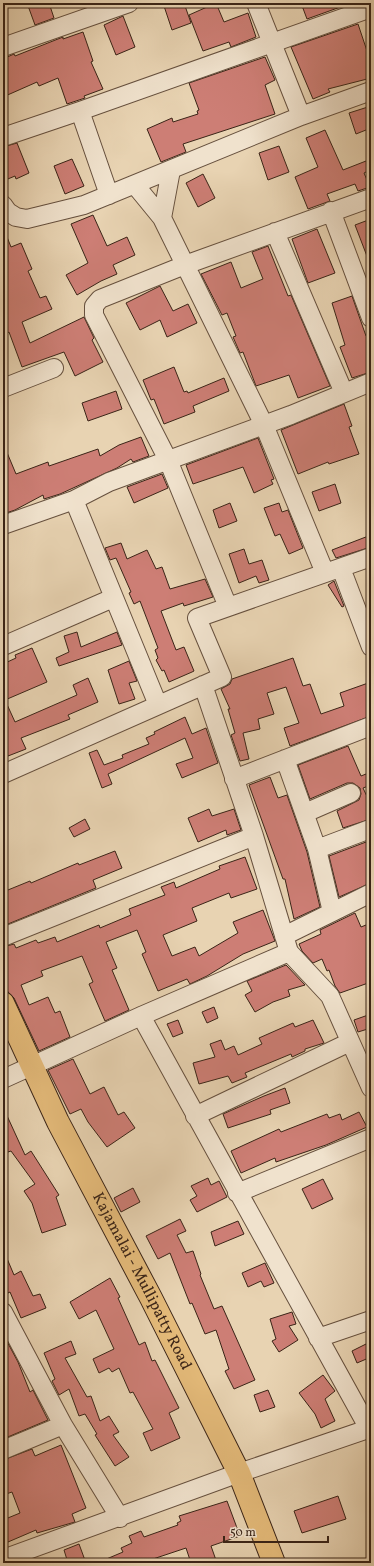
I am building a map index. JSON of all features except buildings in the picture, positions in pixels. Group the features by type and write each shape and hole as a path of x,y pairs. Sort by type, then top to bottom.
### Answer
{"main road":[{"name":"Kajamalai - Mullipatty Road","path":"3,1003 31,1067 58,1122 151,1298 239,1473 274,1563"}],"street":[{"path":"3,47 107,6 129,3"},
{"path":"256,3 301,116"},
{"path":"3,137 80,111 272,41 371,8"},
{"path":"3,204 8,212 16,217 27,219 84,205 301,116 371,91"},
{"path":"80,111 109,195"},
{"path":"162,218 171,170"},
{"path":"134,185 162,218 371,647"},
{"path":"228,607 168,460 94,315 94,306 100,299 185,265 371,198"},
{"path":"331,212 369,306"},
{"path":"275,232 344,393"},
{"path":"3,388 54,368"},
{"path":"3,525 74,500 108,482 264,425 371,382"},
{"path":"74,500 158,705"},
{"path":"210,706 222,677 197,618 371,557"},
{"path":"3,646 113,598"},
{"path":"3,774 222,677"},
{"path":"203,685 254,836 287,944 330,996 371,1088"},
{"path":"234,778 371,726"},
{"path":"285,759 317,849 332,912"},
{"path":"305,812 351,793"},
{"path":"317,849 370,829"},
{"path":"3,937 254,836"},
{"path":"3,1079 141,1016 287,944 332,912 371,893"},
{"path":"3,1559 120,1518 239,1473 370,1429 237,1193 141,1016"},
{"path":"195,1116 350,1042"},
{"path":"237,1193 371,1138"},
{"path":"3,1312 9,1335 120,1518"},
{"path":"318,1338 371,1320"},
{"path":"3,1450 63,1425"}]}
